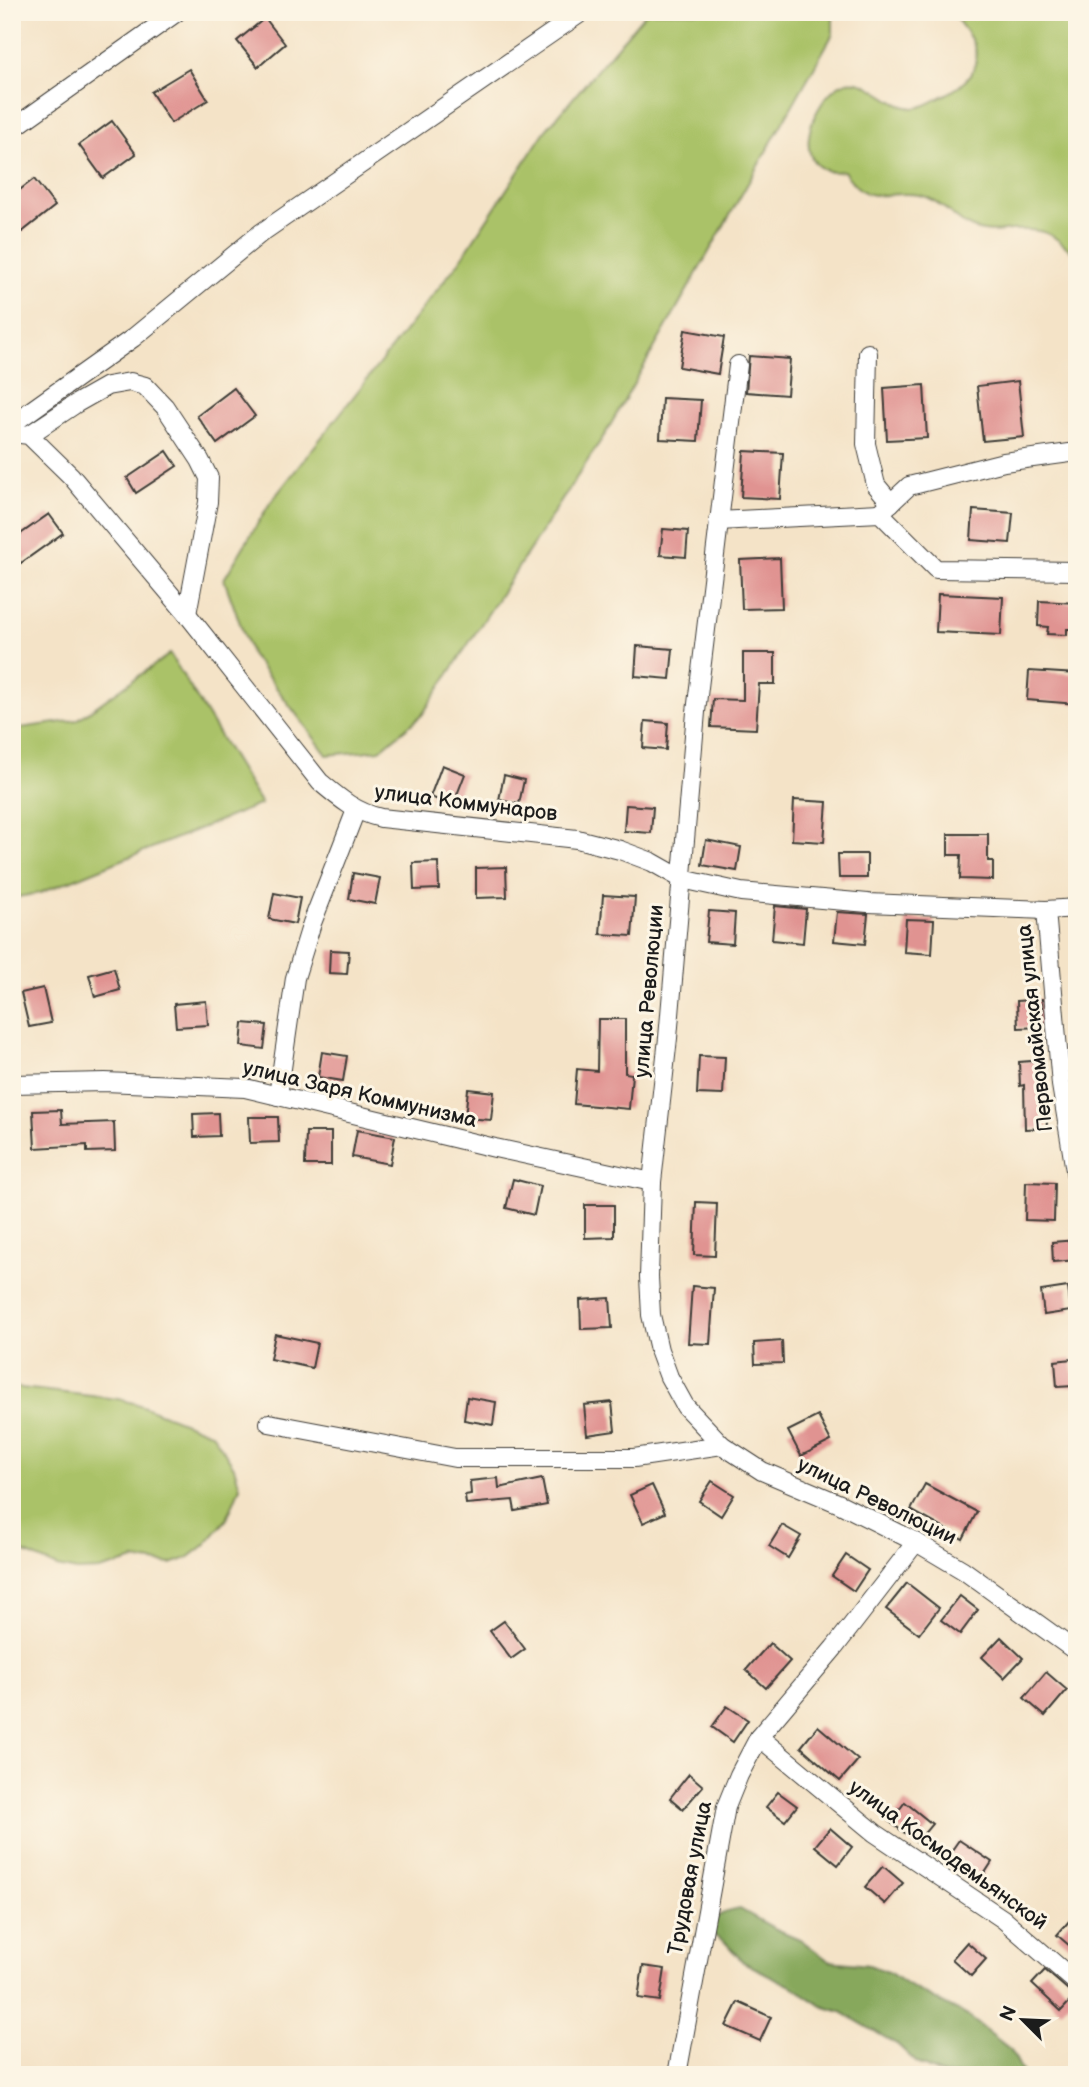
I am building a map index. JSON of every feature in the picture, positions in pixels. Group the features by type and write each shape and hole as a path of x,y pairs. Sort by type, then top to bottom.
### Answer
{"street":[{"path":"12,130 177,12"},
{"path":"12,424 133,338 261,233 582,12"},
{"path":"867,353 866,444 876,485 885,508 936,569 1077,571"},
{"name":"улица Революции","path":"738,365 696,712 652,1182 649,1277 652,1315 659,1350 669,1377 685,1406 722,1446 762,1471 840,1504 916,1542 963,1570 1077,1652"},
{"path":"20,434 107,386 130,382 145,386 165,407 209,478 208,502 187,614"},
{"name":"улица Коммунаров","path":"20,434 71,477 187,614 320,782 356,810 381,818 577,839 652,862 682,879 741,892 856,902 1046,910 1077,908"},
{"path":"718,521 885,508 909,486 1003,462 1077,452"},
{"path":"278,1096 295,978 312,923 356,810"},
{"name":"Первомайская улица","path":"1046,910 1061,1086 1077,1183"},
{"name":"улица Заря Коммунизма","path":"12,1084 106,1082 245,1088 495,1148 652,1182"},
{"path":"269,1423 456,1458 634,1458 722,1446"},
{"name":"Трудовая улица","path":"677,2075 726,1807 739,1774 759,1737 834,1648 916,1542"},
{"name":"улица Космодемьянской","path":"759,1737 875,1833 1003,1919 1077,1983"}],"green space":[{"path":"648,12 833,12 833,34 607,431 422,715 380,750 327,755 251,654 224,579 270,503 459,262 545,131"},
{"path":"952,12 1077,12 1077,256 1054,237 1041,231 990,232 975,229 958,220 936,202 919,195 869,194 853,183 844,171 828,171 817,165 811,155 810,130 814,117 828,95 847,82 866,85 894,102 914,108 933,102 965,81 974,68 976,52 971,39"},
{"path":"170,654 261,804 40,893 12,898 12,729 77,720"},
{"path":"12,1387 118,1399 213,1434 234,1467 240,1487 227,1519 205,1545 188,1558 171,1564 135,1560 99,1570 77,1571 57,1567 12,1547"},
{"path":"740,1909 800,1939 829,1961 869,1965 890,1973 907,1985 968,2016 1011,2050 1024,2075 942,2075 918,2064 898,2045 841,2012 822,2006 795,1988 743,1962 725,1942 710,1933 716,1918"}],"building":[{"path":"265,18 285,44 258,67 237,41"},
{"path":"189,69 208,100 171,123 151,92"},
{"path":"112,121 136,154 103,178 79,145"},
{"path":"34,179 55,206 22,232 12,219 12,196"},
{"path":"685,330 724,337 718,374 679,367"},
{"path":"749,356 790,359 787,395 746,392"},
{"path":"1018,381 1024,437 983,441 977,386"},
{"path":"924,385 927,438 887,440 884,388"},
{"path":"234,388 255,416 217,444 197,416"},
{"path":"662,398 701,400 698,441 660,439"},
{"path":"167,451 177,466 136,493 127,478"},
{"path":"744,451 783,453 780,499 741,497"},
{"path":"973,510 1013,513 1010,543 971,540"},
{"path":"49,514 63,533 21,563 12,550 12,540"},
{"path":"663,529 688,531 686,557 660,555"},
{"path":"780,558 782,608 742,609 740,560"},
{"path":"938,594 1003,597 1001,635 936,632"},
{"path":"1039,601 1077,603 1077,629 1067,629 1067,635 1047,634 1048,627 1038,626"},
{"path":"637,646 673,649 670,679 635,676"},
{"path":"743,653 775,653 775,684 759,684 756,729 711,727 713,699 743,700"},
{"path":"1029,671 1077,674 1077,704 1027,700"},
{"path":"645,721 668,723 666,750 643,748"},
{"path":"442,765 465,774 453,805 430,797"},
{"path":"504,775 524,780 519,804 499,800"},
{"path":"794,800 827,802 824,842 792,840"},
{"path":"626,805 653,807 651,833 624,831"},
{"path":"948,834 988,834 988,861 993,861 993,880 960,879 961,855 948,855"},
{"path":"706,840 741,847 737,871 702,865"},
{"path":"838,854 867,854 867,878 839,878"},
{"path":"438,862 439,889 414,890 413,863"},
{"path":"506,867 507,897 476,898 476,868"},
{"path":"353,873 380,878 375,904 349,899"},
{"path":"274,893 300,898 295,924 269,919"},
{"path":"603,895 635,897 632,936 600,934"},
{"path":"775,906 806,909 803,943 772,940"},
{"path":"709,911 735,913 733,944 706,942"},
{"path":"837,912 868,914 865,944 834,941"},
{"path":"906,919 934,920 932,954 904,952"},
{"path":"330,950 349,951 347,974 329,973"},
{"path":"114,968 120,990 95,997 89,975"},
{"path":"43,988 51,1023 29,1027 21,993"},
{"path":"1042,999 1043,1027 1018,1028 1017,1001"},
{"path":"206,1001 208,1025 176,1027 174,1004"},
{"path":"598,1019 625,1019 625,1073 632,1074 629,1109 574,1104 577,1069 597,1071"},
{"path":"243,1023 267,1025 264,1049 241,1046"},
{"path":"322,1052 347,1056 343,1081 318,1077"},
{"path":"699,1056 725,1057 723,1095 697,1094"},
{"path":"1044,1060 1047,1128 1025,1129 1024,1085 1020,1086 1019,1062"},
{"path":"468,1089 494,1092 491,1120 465,1118"},
{"path":"61,1110 62,1124 114,1122 115,1151 87,1152 87,1145 35,1148 33,1111"},
{"path":"218,1113 219,1136 194,1137 193,1114"},
{"path":"249,1117 278,1117 279,1142 250,1143"},
{"path":"357,1130 395,1137 390,1164 352,1157"},
{"path":"306,1132 331,1132 331,1165 305,1165"},
{"path":"513,1179 540,1186 534,1215 506,1208"},
{"path":"1026,1182 1055,1183 1054,1221 1025,1220"},
{"path":"696,1202 717,1203 715,1256 694,1255"},
{"path":"585,1205 614,1205 614,1237 585,1238"},
{"path":"1077,1240 1077,1260 1053,1262 1052,1242"},
{"path":"692,1286 714,1288 710,1344 688,1343"},
{"path":"1068,1287 1071,1311 1044,1315 1041,1291"},
{"path":"610,1298 612,1328 581,1329 580,1300"},
{"path":"275,1334 317,1343 312,1368 270,1359"},
{"path":"782,1341 783,1363 755,1364 754,1343"},
{"path":"1072,1359 1074,1386 1057,1387 1055,1361"},
{"path":"467,1397 496,1402 493,1425 464,1420"},
{"path":"612,1402 615,1431 587,1435 584,1405"},
{"path":"818,1416 831,1441 801,1456 788,1431"},
{"path":"498,1478 499,1488 542,1479 547,1505 515,1511 513,1500 466,1504 465,1495 471,1494 470,1481"},
{"path":"712,1481 734,1495 721,1516 699,1501"},
{"path":"925,1484 977,1512 963,1539 911,1510"},
{"path":"652,1485 665,1513 643,1523 630,1495"},
{"path":"782,1525 801,1536 788,1558 769,1546"},
{"path":"846,1555 868,1570 854,1591 832,1576"},
{"path":"907,1583 939,1608 919,1634 886,1609"},
{"path":"960,1596 978,1610 960,1634 941,1620"},
{"path":"504,1621 525,1649 511,1659 490,1631"},
{"path":"1001,1637 1023,1658 1004,1678 982,1657"},
{"path":"770,1643 790,1661 766,1688 746,1670"},
{"path":"1046,1672 1067,1690 1045,1716 1024,1698"},
{"path":"727,1706 748,1720 733,1742 712,1727"},
{"path":"818,1726 858,1760 840,1781 801,1747"},
{"path":"689,1774 703,1786 683,1809 670,1798"},
{"path":"778,1792 797,1806 785,1821 766,1807"},
{"path":"905,1802 932,1824 917,1842 890,1822"},
{"path":"830,1828 852,1847 838,1865 815,1846"},
{"path":"959,1840 992,1862 979,1882 945,1860"},
{"path":"883,1866 903,1883 885,1904 865,1887"},
{"path":"1077,1912 1077,1952 1057,1935"},
{"path":"967,1942 986,1959 971,1976 952,1959"},
{"path":"643,1966 665,1969 660,2001 638,1998"},
{"path":"1045,1970 1075,1996 1061,2011 1032,1984"},
{"path":"738,2002 771,2017 760,2041 726,2026"}]}
